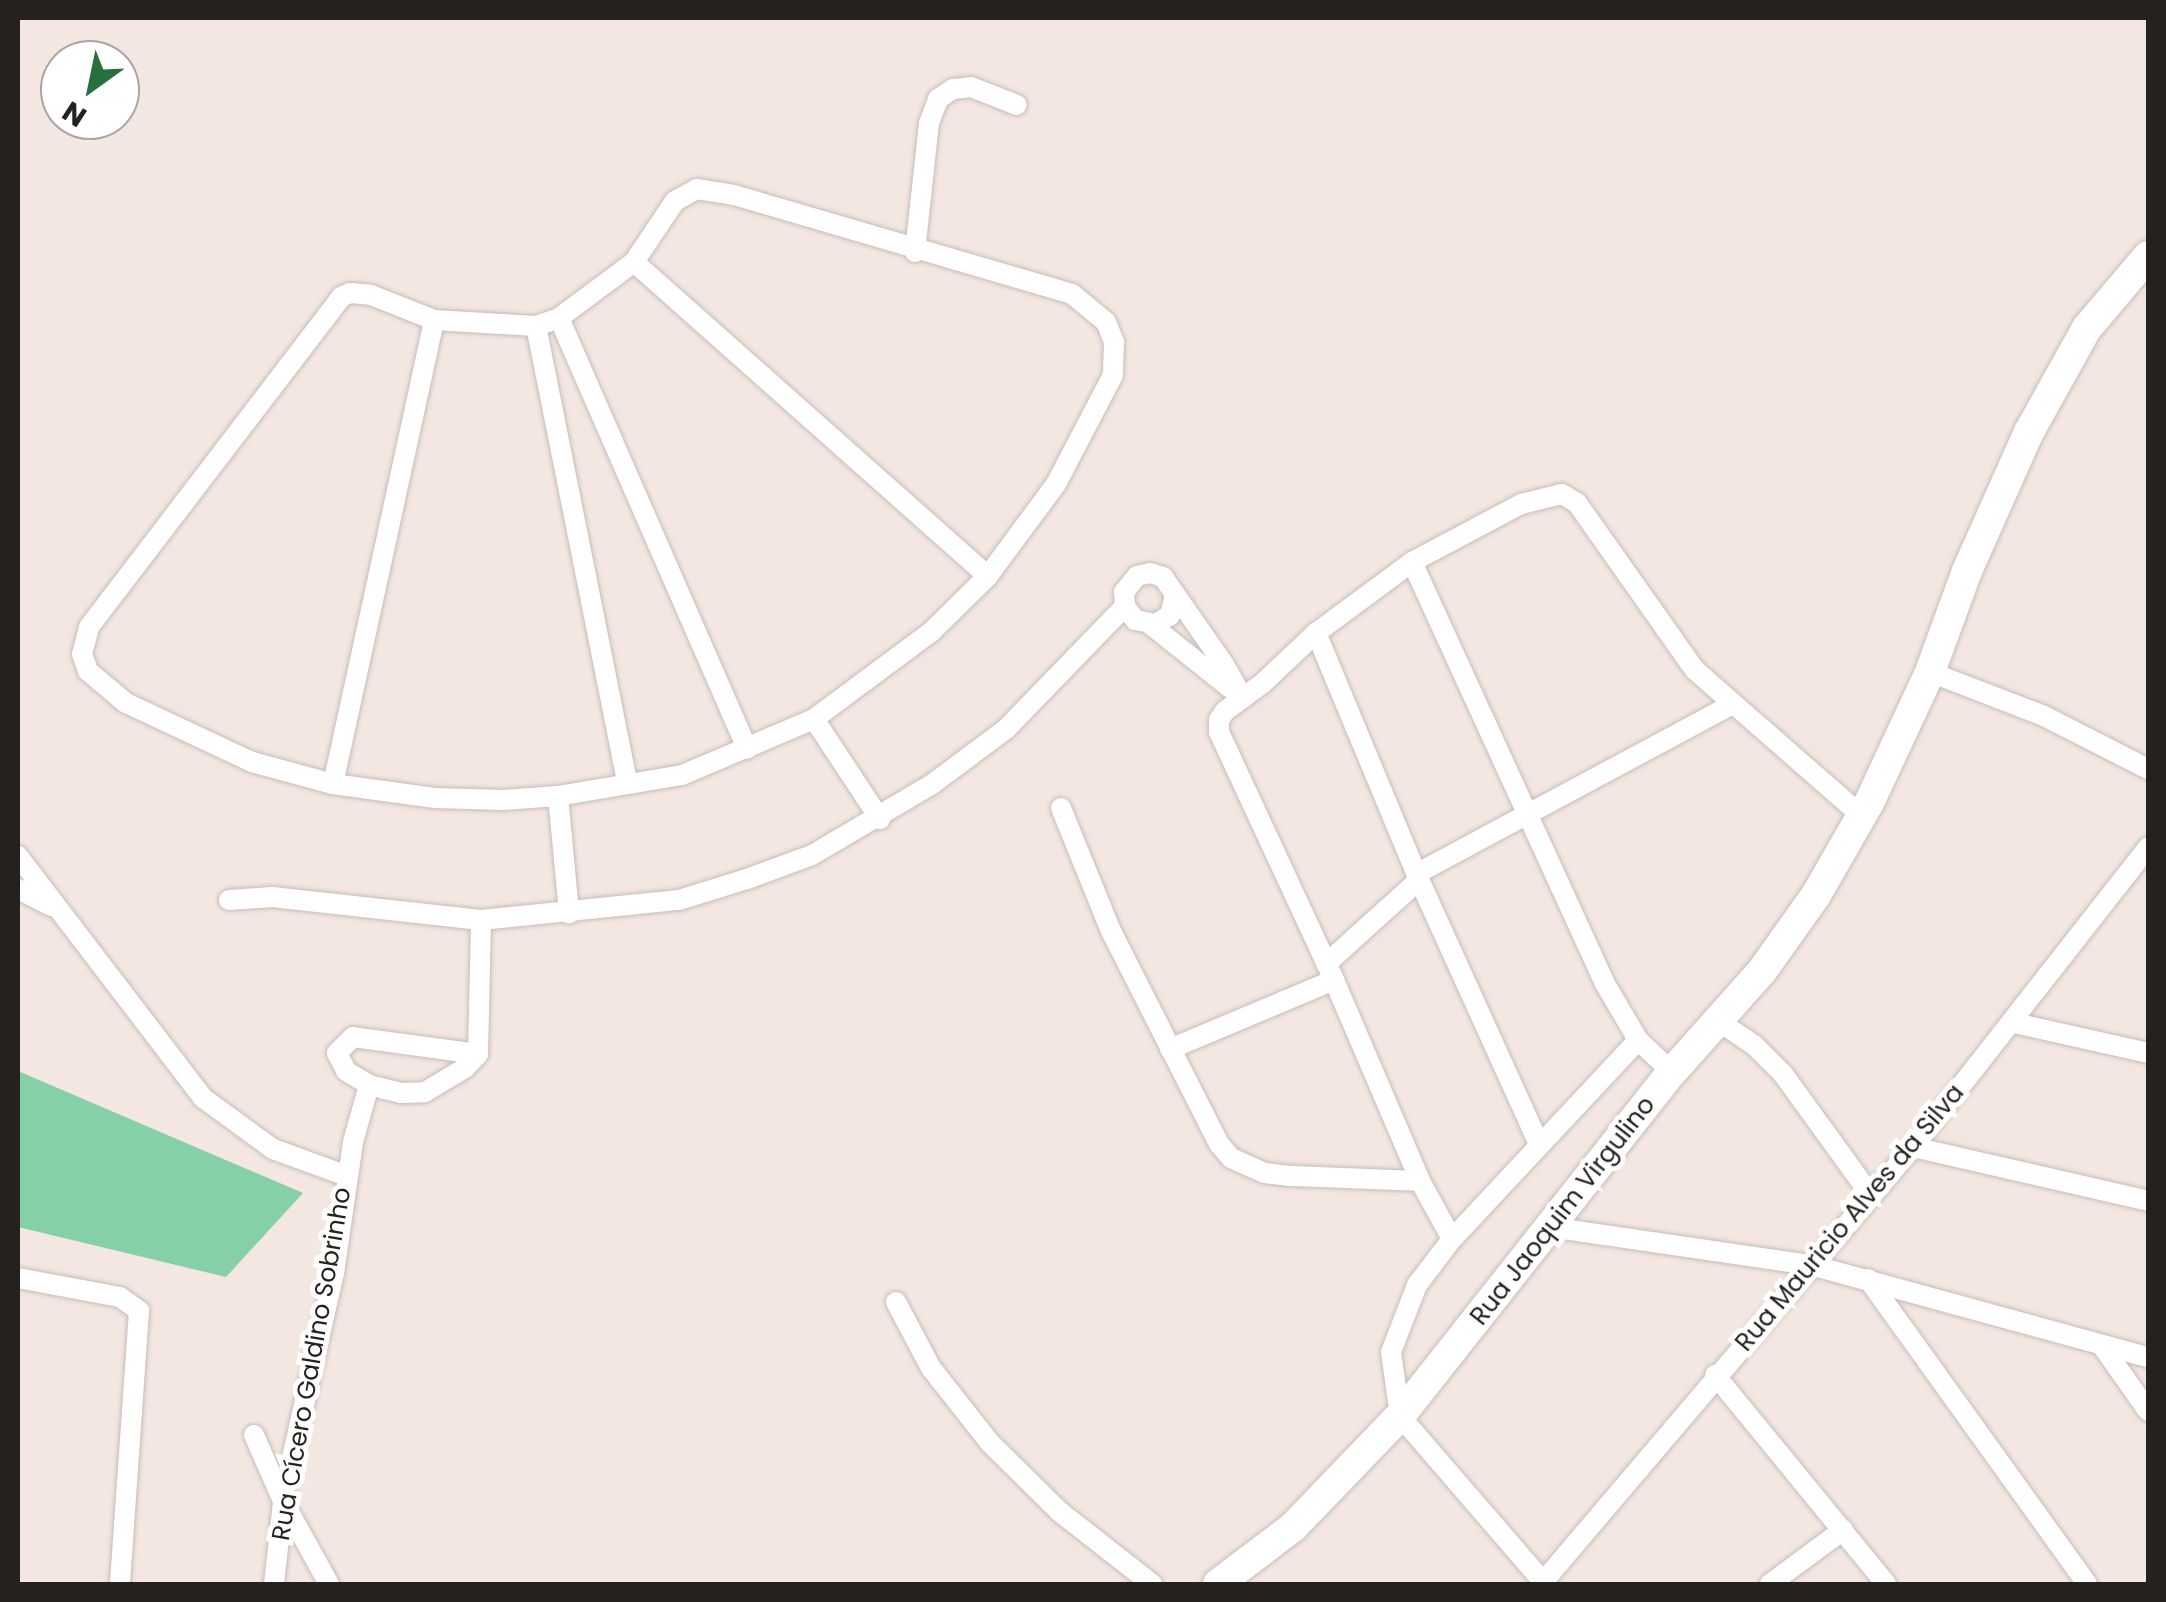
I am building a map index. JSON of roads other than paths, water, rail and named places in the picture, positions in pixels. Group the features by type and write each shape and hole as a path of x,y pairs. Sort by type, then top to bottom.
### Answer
{"main road":[{"name":"Rua Jaoquim Virgulino","path":"1238,1579 1293,1528 1400,1416 1672,1072 1762,972 1866,809 1925,681 1967,570 2029,432 2088,328 2148,256"}],"street":[{"path":"915,252 928,123 938,99 953,89 972,87 1017,105"},
{"path":"697,190 734,196 915,252 1072,294 1106,322 1114,342 1113,375 1056,484 988,576 932,632 814,719 682,774 558,796 434,798 333,784 252,762 126,703 88,672 82,654 88,627 330,307 358,292 434,320 536,326 560,318 634,262 675,201 697,190"},
{"path":"634,262 988,576"},
{"path":"560,318 747,749"},
{"path":"333,784 434,320"},
{"path":"536,326 627,782"},
{"path":"1452,1239 1420,1181 1330,972 1219,732 1219,720 1316,633 1412,562 1520,504 1548,495 1571,498 1669,639 1731,705 1866,809"},
{"path":"1412,562 1604,982 1638,1040 1672,1072"},
{"path":"229,900 272,897 481,920 569,914 679,900 812,855 880,819 1006,728 1125,606 1127,586 1143,574 1164,577 1244,698"},
{"path":"1151,624 1170,615 1176,594"},
{"path":"1125,606 1135,620 1151,624 1244,698"},
{"path":"1316,633 1417,877 1539,1144"},
{"path":"1925,681 2044,716 2148,769"},
{"path":"1170,1049 1330,972 1417,877 1528,811 1731,705"},
{"path":"814,719 880,819"},
{"path":"558,796 569,914"},
{"path":"1061,808 1111,931 1219,1144 1246,1166 1290,1176 1420,1181"},
{"name":"Rua Mauricio Alves da Silva","path":"1544,1583 1715,1375 1913,1147 2014,1023 2148,847"},
{"path":"18,856 203,1098 273,1149 347,1176"},
{"path":"18,889 60,910"},
{"path":"478,1054 353,1037 344,1041 337,1057 346,1071 369,1085 400,1093 425,1092 447,1081 478,1054 481,920"},
{"path":"1718,1021 1754,1046 1783,1074 1870,1194"},
{"path":"2014,1023 2148,1053"},
{"path":"1544,1583 1400,1416 1391,1352 1417,1285 1452,1239 1638,1040"},
{"name":"Rua Cícero Galdino Sobrinho","path":"274,1584 283,1501 334,1273 347,1176 369,1085"},
{"path":"1913,1147 2148,1201"},
{"path":"1550,1227 1811,1265 2148,1357"},
{"path":"18,1278 120,1297 135,1305 141,1316 120,1584"},
{"path":"1868,1279 2086,1584"},
{"path":"896,1302 930,1368 990,1443 1060,1512 1152,1584"},
{"path":"2103,1347 2148,1410"},
{"path":"1715,1375 1886,1584"},
{"path":"254,1435 283,1501 329,1584"},
{"path":"1770,1584 1842,1530"}]}
